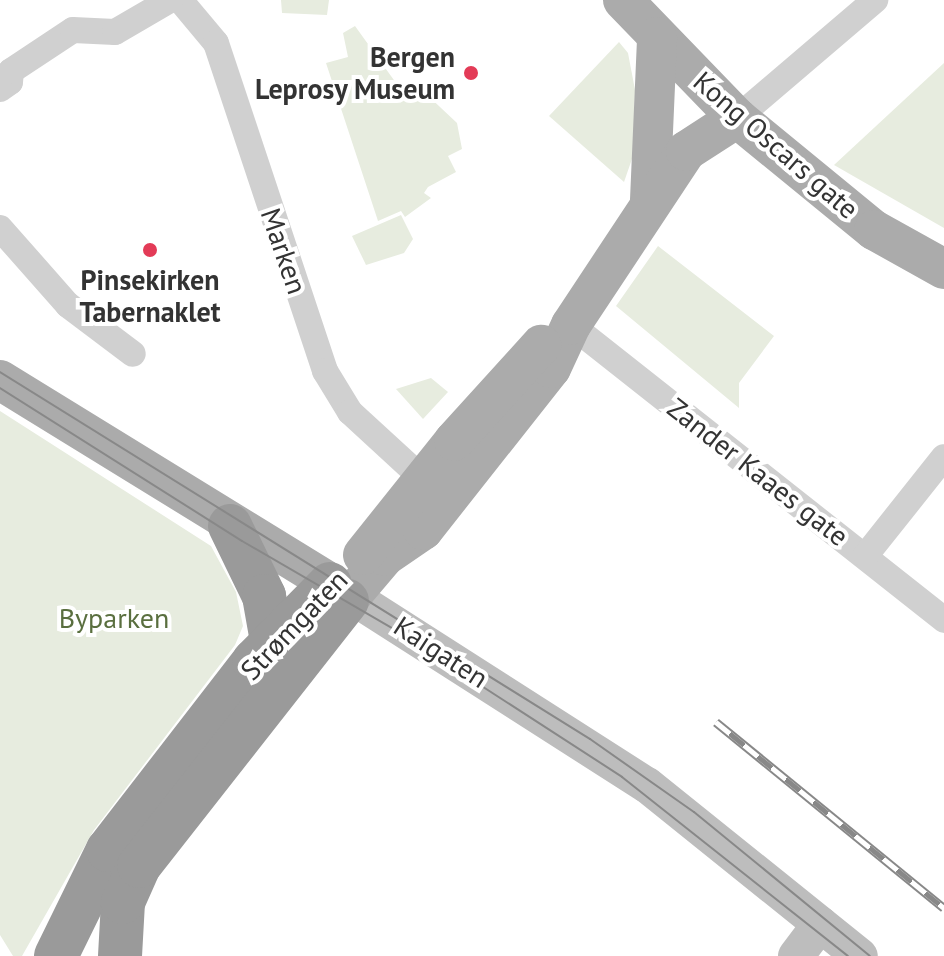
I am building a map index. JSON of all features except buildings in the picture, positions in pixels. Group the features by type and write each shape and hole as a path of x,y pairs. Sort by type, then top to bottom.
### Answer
{"highway":[{"path":"230,526 264,596 272,641"},
{"name":"Strømgaten","path":"56,956 108,850 272,641 341,590"},
{"name":"Strømgaten","path":"119,947 123,902 139,866 341,590"}],"main road":[{"name":"Kong Oscars gate","path":"623,0 737,118 874,230 944,269"},
{"path":"648,209 657,37"},
{"name":"Strømgaten","path":"341,590 423,530 551,368 571,325 686,151 737,118"},
{"name":"Strømgaten","path":"341,590 357,562 531,353 571,325"},
{"name":"Kaigaten","path":"0,380 230,526 341,590 637,778 860,956"},
{"path":"796,956 820,924"}],"street":[{"path":"0,89 10,82 11,71 73,30 115,32 170,0"},
{"name":"Marken","path":"180,0 216,43 325,371 350,412 424,480"},
{"path":"737,118 875,0"},
{"path":"0,228 68,305 133,354"},
{"name":"Zander Kaaes gate","path":"571,325 866,555 944,620"},
{"path":"866,555 944,457"}],"green space":[{"path":"281,0 329,0 327,15 282,13"},
{"path":"355,26 409,101 423,91 457,123 462,149 448,156 456,172 428,187 424,193 431,198 405,217 401,211 378,221 326,63 348,57 343,33"},
{"path":"619,42 628,53 635,90 633,156 624,182 549,116"},
{"path":"944,63 944,228 834,165"},
{"path":"401,215 413,239 404,253 366,265 352,236"},
{"path":"658,246 774,336 739,383 739,408 616,306"},
{"path":"431,378 448,392 423,419 396,389"},
{"name":"Byparken","path":"0,411 211,546 236,592 243,626 235,645 94,830 22,956 13,956 0,935"}],"tram line":[{"path":"0,372 590,739 694,812 870,956"},
{"path":"0,388 242,541 392,628 622,777 848,956"}],"railway":[{"path":"716,722 944,908"}],"place":[{"name":"Bergen Leprosy Museum","path":"471,73"},
{"name":"Pinsekirken Tabernaklet","path":"150,250"}]}
